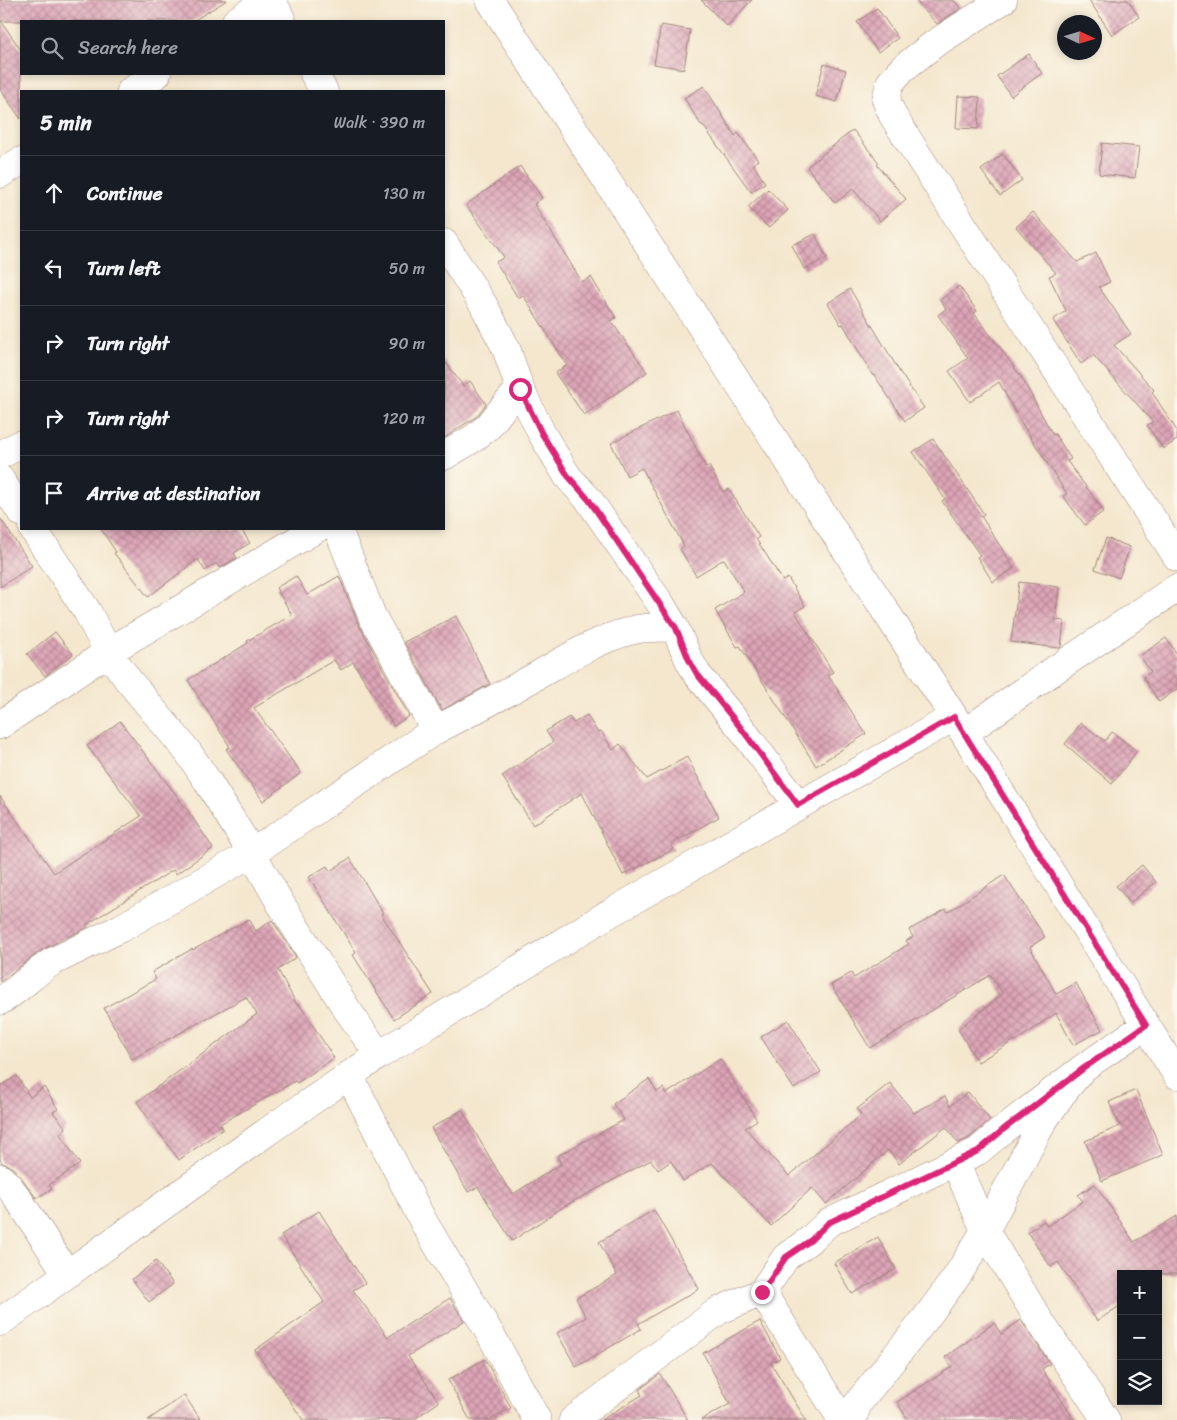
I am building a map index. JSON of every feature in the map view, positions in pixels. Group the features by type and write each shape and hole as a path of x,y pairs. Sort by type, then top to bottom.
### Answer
{"street":[{"path":"238,20 270,0 281,20"},
{"path":"490,0 959,725 1177,1075"},
{"path":"1003,0 934,44 902,69 890,83 886,100 893,116 922,162 1177,557"},
{"path":"132,90 155,75"},
{"path":"315,75 323,90"},
{"path":"0,174 20,162"},
{"path":"445,245 484,304 506,348 520,389 542,434 568,476 589,500 676,628 697,674 741,728 798,805"},
{"path":"445,455 488,427 520,389"},
{"path":"0,455 20,445"},
{"path":"0,480 20,510"},
{"path":"34,530 87,611 108,652 129,682 188,752 208,782 346,1008 379,1055"},
{"path":"0,725 108,652 314,530"},
{"path":"338,530 372,616 434,731"},
{"path":"0,1322 379,1055 605,916 798,805 959,725 1056,669 1177,588"},
{"path":"0,1001 52,962 121,928 252,853 434,731 488,704 580,651 614,636 632,630 676,628"},
{"path":"573,1420 718,1311 762,1292 786,1257 811,1240 828,1223 978,1151 1084,1068 1146,1025"},
{"path":"852,1420 858,1403 957,1276 985,1231 1042,1123 1061,1095 1084,1068"},
{"path":"349,1076 423,1221 492,1338 537,1420"},
{"path":"955,1162 985,1231 1039,1320 1106,1420"},
{"path":"0,1178 19,1200 67,1274"},
{"path":"762,1292 842,1420"}],"building":[{"path":"0,0 227,0 195,20 1,21 20,49 20,118 0,89"},
{"path":"701,0 752,0 727,26"},
{"path":"915,0 953,0 961,8 937,24"},
{"path":"1089,0 1128,0 1139,17 1112,35 1102,20 1102,15 1099,15"},
{"path":"877,8 898,38 878,52 857,22"},
{"path":"661,25 690,30 684,69 654,64"},
{"path":"1029,54 1042,73 1011,96 997,76"},
{"path":"824,64 846,70 837,102 815,96"},
{"path":"704,86 735,136 738,133 758,160 753,164 765,183 751,192 701,125 684,98"},
{"path":"958,96 980,97 978,129 956,128"},
{"path":"853,130 879,163 877,165 906,199 880,221 853,189 835,203 807,167"},
{"path":"1102,143 1139,147 1135,178 1099,174"},
{"path":"1003,154 1022,180 1000,196 981,170"},
{"path":"520,166 542,198 534,204 582,282 591,277 616,318 611,321 647,372 584,415 555,373 567,365 523,295 518,298 496,262 504,257 466,205"},
{"path":"768,189 788,210 769,228 748,207"},
{"path":"1033,212 1077,262 1096,253 1110,282 1099,287 1131,334 1114,345 1154,390 1152,392 1177,431 1177,440 1163,449 1147,425 1153,422 1093,355 1081,364 1053,320 1066,311 1049,276 1056,273 1016,227"},
{"path":"815,234 827,258 804,269 792,245"},
{"path":"959,286 977,311 974,313 1020,375 1053,435 1055,434 1071,459 1067,461 1104,511 1085,525 1063,496 1067,494 1019,419 999,382 970,402 949,371 968,358 938,315 946,309 940,300"},
{"path":"850,289 901,374 924,408 905,421 873,376 843,324 841,325 828,303"},
{"path":"445,361 463,386 470,381 486,404 477,416 445,437"},
{"path":"677,410 706,468 709,466 723,492 729,489 759,537 756,539 783,581 788,578 805,606 795,612 833,672 828,675 866,734 816,766 740,646 737,647 715,610 744,592 724,559 696,576 680,549 684,546 642,468 627,476 611,443"},
{"path":"933,439 984,514 981,516 1014,568 993,582 977,557 980,555 942,501 945,499 913,452"},
{"path":"0,518 32,566 0,587"},
{"path":"102,530 242,530 250,543 234,553 237,558 219,568 216,563 205,571 198,559 148,597 114,553 116,552"},
{"path":"1106,538 1130,547 1119,578 1095,569"},
{"path":"296,576 307,595 339,576 358,623 409,716 394,726 353,662 341,670 334,660 254,708 301,773 263,801 226,749 230,747 188,680 248,643 247,641 292,615 276,588"},
{"path":"1019,582 1059,587 1055,620 1064,621 1061,647 1011,642"},
{"path":"456,616 490,684 442,710 404,642"},
{"path":"55,632 73,654 45,676 27,654"},
{"path":"1166,638 1177,654 1177,689 1159,702 1143,677 1151,672 1140,656"},
{"path":"587,715 598,733 601,731 613,750 620,744 647,779 687,757 719,817 671,844 674,849 623,875 582,793 533,825 502,776 553,742 546,731 569,717 574,723"},
{"path":"120,721 186,808 213,848 176,874 173,870 86,925 88,927 43,949 0,982 0,796 54,873 141,816 87,746"},
{"path":"1081,723 1105,741 1112,732 1137,751 1112,784 1065,744"},
{"path":"350,858 383,913 381,914 433,994 394,1019 353,955 356,953 309,877 327,866 330,871"},
{"path":"1142,865 1156,882 1130,903 1116,886"},
{"path":"1004,875 1045,937 1030,947 1056,994 1076,983 1102,1030 1073,1045 1056,1013 1016,1041 978,1062 958,1029 1003,994 990,975 870,1048 831,985 851,973 854,978 909,944 906,941 913,937 909,930 946,909 948,912"},
{"path":"249,919 256,931 272,920 296,957 278,970 297,1005 299,1004 334,1058 297,1083 295,1081 220,1124 223,1129 179,1160 137,1102 257,1014 246,997 132,1059 104,1008 156,979 152,972"},
{"path":"788,1020 821,1072 794,1089 761,1037"},
{"path":"720,1059 757,1120 745,1128 789,1176 861,1115 857,1109 890,1083 914,1113 945,1096 950,1106 968,1092 990,1120 969,1138 958,1143 946,1127 899,1164 888,1150 826,1204 812,1188 771,1226 712,1163 683,1181 671,1161 658,1170 651,1160 563,1207 512,1241 478,1187 468,1192 431,1128 462,1110 513,1194 561,1164 557,1156 624,1120 613,1104 649,1079 657,1092 663,1088 666,1094"},
{"path":"17,1076 30,1097 44,1087 58,1109 53,1112 66,1128 60,1134 80,1164 49,1185 52,1189 36,1198 18,1173 10,1166 2,1163 0,1159 0,1086"},
{"path":"1136,1090 1163,1155 1102,1181 1085,1141 1120,1126 1109,1102"},
{"path":"1095,1184 1134,1242 1177,1216 1177,1274 1162,1274 1162,1270 1117,1270 1117,1308 1097,1321 1058,1262 1051,1267 1027,1232 1044,1221 1047,1226 1083,1201 1078,1195"},
{"path":"654,1210 699,1289 638,1324 641,1329 576,1367 557,1333 586,1317 576,1298 617,1275 599,1242"},
{"path":"319,1211 365,1283 353,1290 388,1337 450,1298 464,1321 408,1356 439,1402 413,1420 303,1420 255,1350 324,1302 281,1235"},
{"path":"878,1237 896,1269 852,1294 834,1263"},
{"path":"156,1261 173,1284 149,1302 132,1279"},
{"path":"1021,1320 1050,1364 1042,1369 1074,1420 908,1420 897,1402 952,1367 945,1357 994,1323 1001,1334"},
{"path":"760,1321 780,1358 771,1363 806,1420 701,1420 730,1404 703,1353"},
{"path":"485,1359 511,1408 490,1420 470,1420 448,1380"},
{"path":"660,1374 688,1420 601,1420 642,1395 639,1390"},
{"path":"184,1395 201,1420 148,1420"}],"route":[{"path":"520,389 542,434 568,476 589,500 676,628 697,674 741,728 798,805 954,717 1146,1025 1084,1068 978,1151 828,1223 811,1240 786,1257 762,1292"}]}
